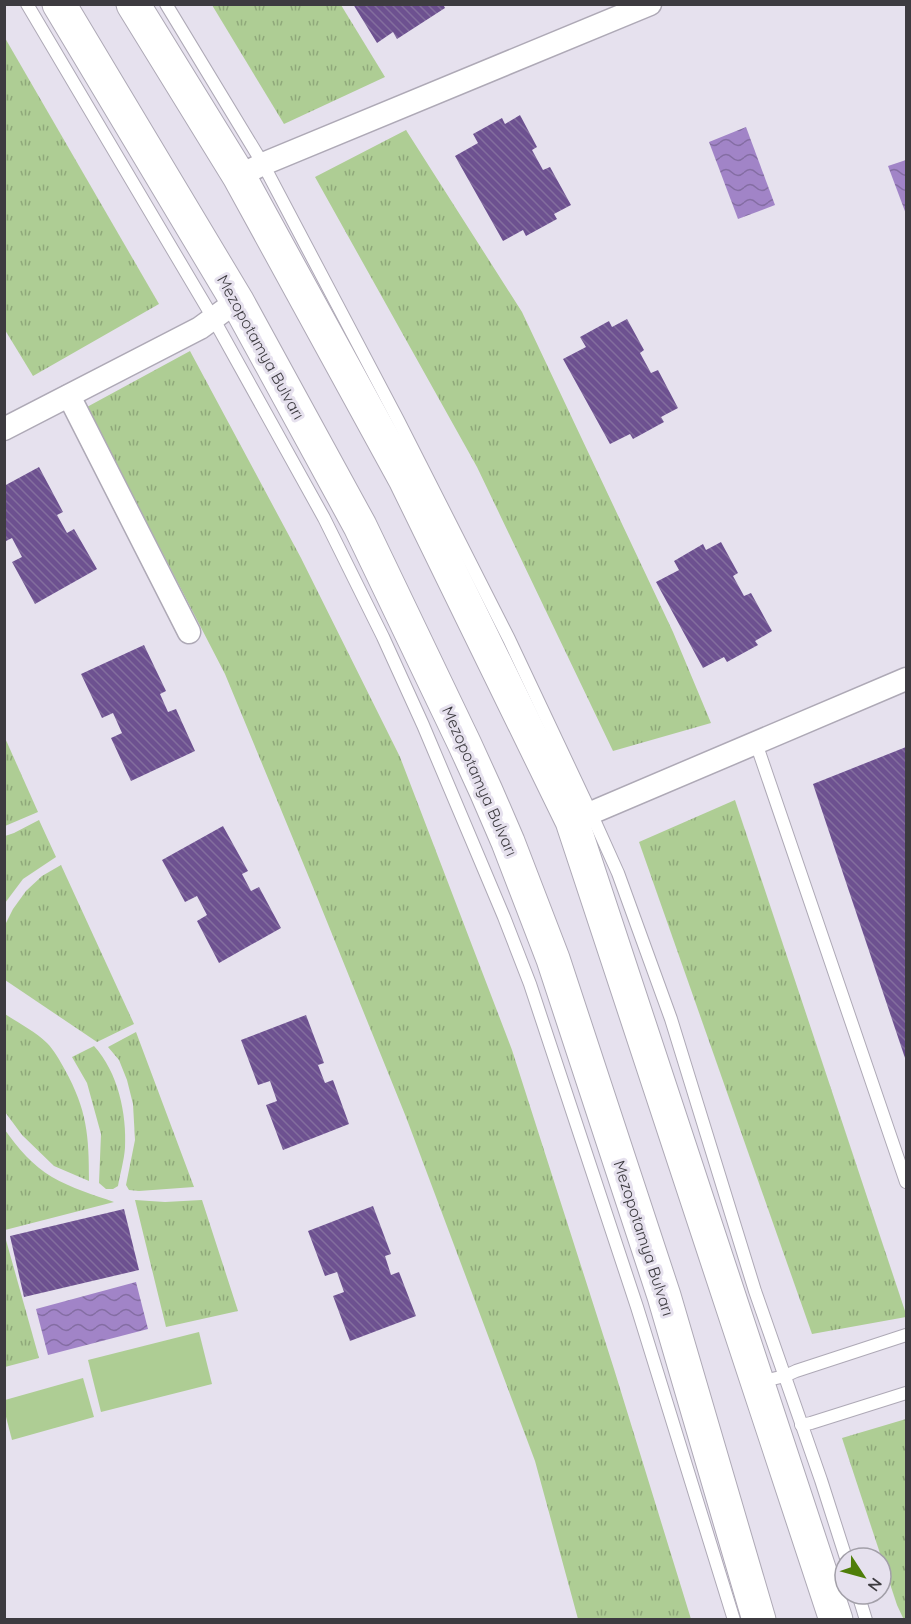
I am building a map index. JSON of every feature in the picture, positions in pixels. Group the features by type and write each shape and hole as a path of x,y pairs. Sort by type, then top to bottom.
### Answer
{"main road":[{"name":"Mezopotamya Bulvarı","path":"59,4 225,310 360,526 465,745 508,842 553,959 664,1296 759,1620"},
{"path":"133,4 251,170 405,479 581,817 771,1379 836,1620"}],"street":[{"path":"251,170 650,4"},
{"path":"4,429 200,328 225,310"},
{"path":"69,396 189,632"},
{"path":"581,817 906,678"}],"lane":[{"path":"27,4 225,310 383,638 427,735 530,984 637,1307 734,1620"},
{"path":"166,4 251,170"},
{"path":"756,743 906,1182"},
{"path":"842,1546 801,1425 771,1379 906,1335"},
{"path":"801,1425 906,1393"}],"green space":[{"path":"212,5 341,5 385,77 284,124"},
{"path":"5,38 159,304 33,376 5,330"},
{"path":"406,130 522,312 673,632 711,723 613,751 477,467 315,177"},
{"path":"190,351 301,558 400,757 512,1050 691,1619 578,1619 535,1461 406,1117 315,892 225,674 87,407"},
{"path":"5,738 38,812 4,826"},
{"path":"735,800 906,1317 812,1334 639,842"},
{"path":"39,820 56,857 23,879 5,903 5,836"},
{"path":"61,865 134,1024 97,1042 5,980 5,925 26,891 42,876"},
{"path":"5,1014 47,1043 72,1084 85,1123 89,1181 54,1166 22,1135 5,1112"},
{"path":"136,1032 194,1187 139,1191 129,1190 126,1185 135,1140 133,1104 119,1060 108,1047"},
{"path":"94,1046 115,1081 124,1121 124,1158 118,1186 113,1189 106,1189 99,1183 101,1134 87,1083 72,1057"},
{"path":"5,1130 26,1156 45,1173 75,1188 114,1202 5,1230"},
{"path":"135,1200 165,1202 202,1200 238,1311 166,1327"},
{"path":"6,1240 39,1358 5,1367 4,1241"},
{"path":"199,1332 212,1384 101,1412 88,1360"},
{"path":"83,1378 94,1417 12,1440 5,1413 5,1400"},
{"path":"906,1419 906,1619 904,1620 893,1593 893,1546 878,1546 842,1438"}],"water":[{"path":"746,127 775,205 738,219 709,142"},
{"path":"906,160 906,214 888,166"},
{"path":"136,1282 148,1329 48,1355 36,1309"}],"building":[{"path":"353,4 443,4 445,8 397,39 393,32 377,43"},
{"path":"520,115 537,147 532,150 543,170 550,167 571,205 554,214 557,219 526,236 523,230 503,241 455,156 478,143 473,134 502,118 505,124"},
{"path":"627,319 644,350 640,353 651,373 658,370 678,408 661,417 664,422 633,439 630,434 610,444 563,359 586,347 580,337 609,321 612,327"},
{"path":"39,467 63,512 57,515 67,533 74,529 97,569 35,604 12,562 22,557 12,538 4,542 4,486"},
{"path":"721,542 738,573 733,576 744,596 751,593 772,631 755,641 758,645 727,662 724,657 703,668 656,582 679,570 674,561 703,544 706,550"},
{"path":"144,645 166,691 160,694 168,712 176,709 195,751 131,781 111,738 122,733 113,713 102,718 81,674"},
{"path":"906,747 906,1061 813,784"},
{"path":"223,826 248,871 242,874 251,891 259,887 281,928 219,963 197,921 207,915 197,896 185,902 162,860"},
{"path":"306,1015 324,1063 318,1065 325,1083 333,1080 349,1124 283,1150 266,1105 277,1101 270,1081 258,1085 241,1040"},
{"path":"373,1206 391,1254 385,1256 391,1275 399,1272 416,1316 350,1341 333,1296 344,1292 337,1272 325,1276 308,1231"},
{"path":"124,1209 139,1270 24,1297 10,1236"}]}
